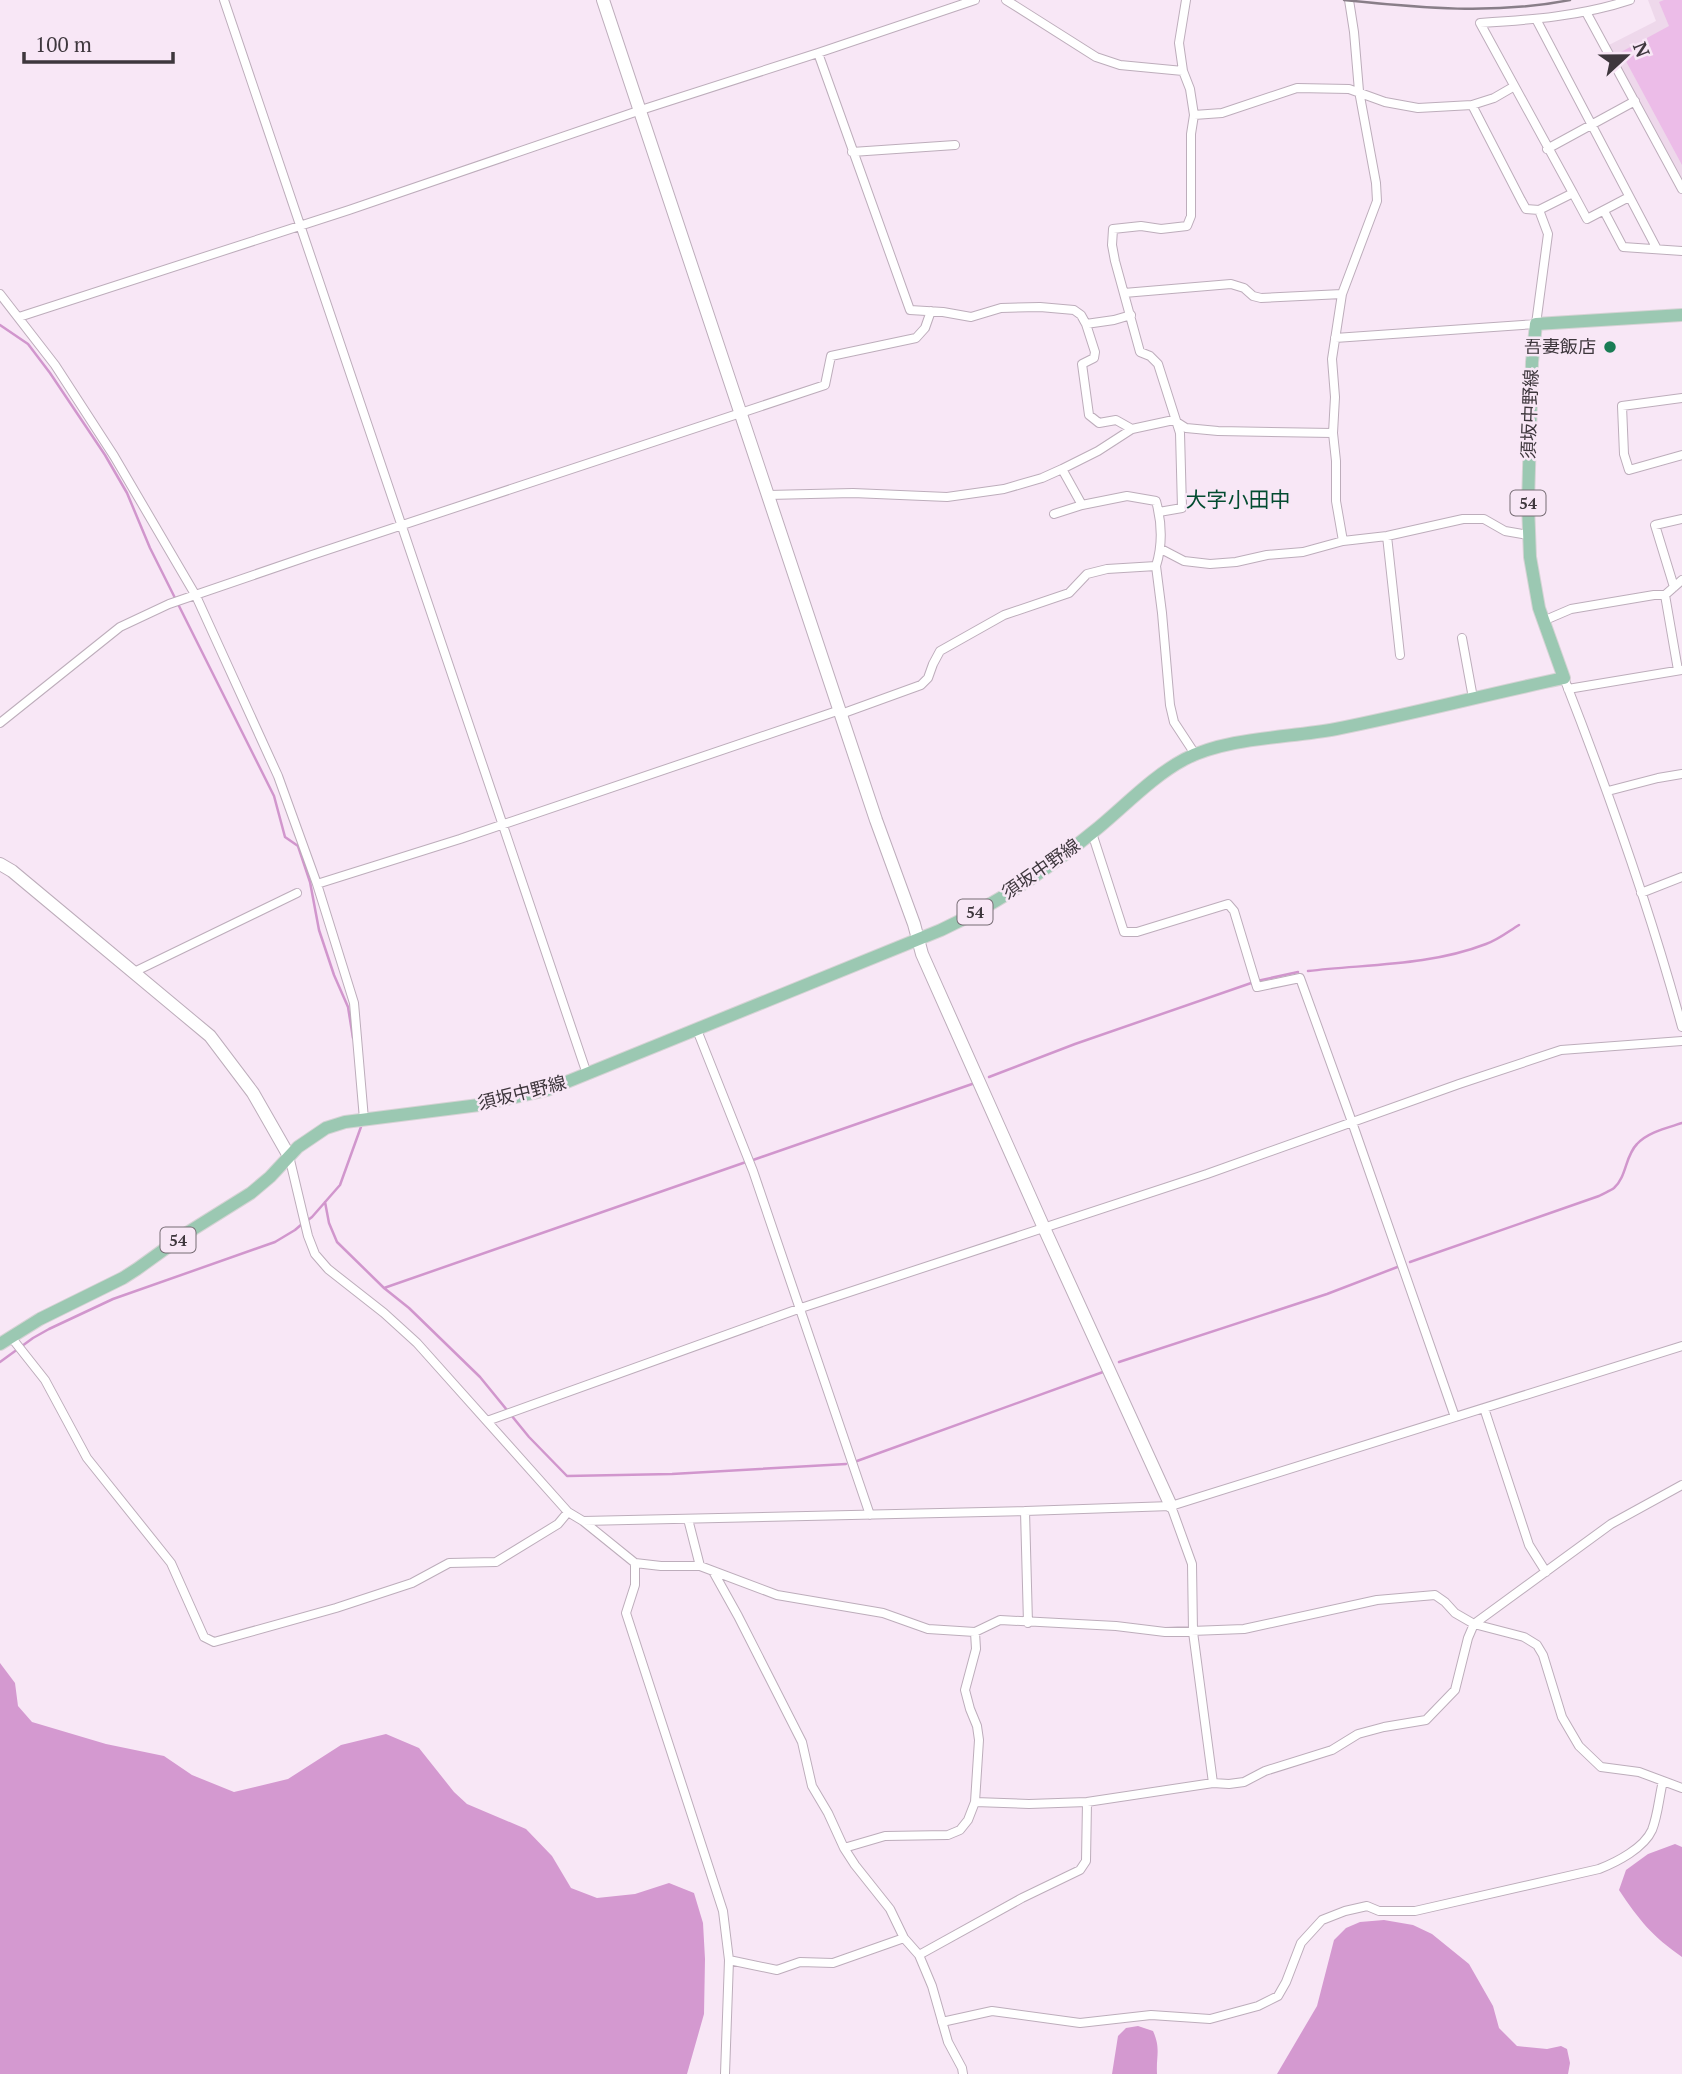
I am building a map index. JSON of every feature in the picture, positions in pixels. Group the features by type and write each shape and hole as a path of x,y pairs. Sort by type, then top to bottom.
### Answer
{"main road":[{"path":"1536,324 1682,315"},
{"name":"須坂中野線","path":"9,1341 40,1319 137,1269 187,1233 251,1193 313,1135 326,1128 345,1122 525,1096 587,1074 918,939 955,923 1048,866 1164,772 1195,754 1222,746 1337,729 1473,698 1566,683 1543,621 1534,584 1528,535 1532,362 1536,324"}],"street":[{"path":"224,0 587,1074"},
{"path":"603,0 922,954 1171,1506 1192,1564 1193,1632 1213,1783"},
{"path":"19,317 975,0"},
{"path":"1006,0 1096,57 1120,65 1183,71"},
{"path":"1159,512 1182,508 1180,433 1158,364 1150,356 1140,352 1115,261 1112,229 1141,226 1175,228 1187,226 1191,216 1191,134 1194,116 1179,43 1186,0"},
{"path":"1343,541 1336,501 1332,359 1342,294 1377,201 1359,91 1349,0"},
{"path":"1629,197 1587,219 1480,23 1586,12 1630,0"},
{"path":"1586,12 1682,189"},
{"path":"1536,19 1657,249"},
{"path":"818,53 909,310 971,317 1001,308 1074,310 1086,324 1095,352 1094,358 1082,364 1088,415 1099,423 1116,420 1132,429"},
{"path":"1194,116 1222,113 1297,88 1349,89 1385,102 1418,108 1472,105 1494,98 1513,87"},
{"path":"1547,149 1635,101"},
{"path":"1472,105 1526,209 1539,211 1573,193"},
{"path":"852,152 955,145"},
{"path":"1335,338 1536,324 1548,233 1539,211"},
{"path":"1604,211 1623,247 1682,251"},
{"path":"1124,293 1230,284 1244,288 1252,296 1261,298 1342,294"},
{"path":"0,293 55,365 114,456 195,596 278,776 317,884 354,1003 364,1119"},
{"path":"0,723 120,627 169,604 825,385 831,356 916,338 925,328 930,311"},
{"path":"1086,324 1130,316"},
{"path":"1682,398 1622,406 1624,454 1629,470 1682,455"},
{"path":"768,495 853,493 947,497 1004,489 1062,469 1098,451 1132,429 1175,421 1186,428 1218,431 1333,433"},
{"path":"1062,469 1082,505"},
{"path":"1054,514 1127,496 1156,501 1161,550 1156,566 1170,705 1174,722 1195,754"},
{"path":"1161,550 1184,561 1210,564 1236,562 1267,555 1303,552 1343,541 1387,537 1463,519 1484,519 1505,531 1528,535"},
{"path":"1674,587 1655,525 1682,519"},
{"path":"1387,537 1400,655"},
{"path":"317,884 922,685 940,651 1004,615 1069,593 1087,574 1107,569 1156,566"},
{"path":"1543,621 1571,609 1665,595 1682,580"},
{"path":"1665,595 1680,670 1566,683 1608,791 1664,962 1682,1027"},
{"path":"1462,638 1473,698"},
{"path":"1608,791 1682,774"},
{"path":"1092,833 1124,932 1137,932 1228,904 1234,911 1257,987 1300,978 1455,1418"},
{"path":"0,864 12,871 210,1036 253,1093 289,1156 308,1236 315,1254 328,1269 417,1343 568,1513 583,1521 635,1563 700,1566 777,1595 883,1613 928,1629 975,1632 1000,1620 1116,1626 1164,1632 1244,1629 1377,1600 1435,1595 1455,1613 1474,1624 1524,1637 1537,1644 1543,1655 1562,1717 1579,1746 1601,1767 1639,1772 1682,1788"},
{"path":"1640,893 1682,877"},
{"path":"134,972 297,893"},
{"path":"697,1030 753,1171 870,1515"},
{"path":"487,1421 801,1308 1207,1174 1561,1050 1682,1041"},
{"path":"9,1341 23,1353 45,1380 87,1458 171,1563 204,1637 214,1642 362,1600 412,1583 449,1563 496,1562 558,1524 568,1513"},
{"path":"583,1521 1171,1506 1682,1346"},
{"path":"1484,1408 1529,1545 1546,1572"},
{"path":"975,1801 1029,1804 1087,1802 1213,1783 1244,1782 1265,1771 1332,1750 1358,1734 1426,1720 1455,1690 1474,1624 1611,1524 1682,1485"},
{"path":"1025,1511 1028,1623"},
{"path":"688,1518 700,1566"},
{"path":"635,1563 635,1585 626,1613 723,1911 729,1960 725,2074"},
{"path":"714,1572 802,1742 812,1786 844,1848 890,1909 904,1938 919,1955 932,1986 948,2042 963,2074"},
{"path":"844,1848 885,1836 936,1836 960,1830 968,1820 975,1801 979,1740 965,1690 976,1648 975,1632"},
{"path":"942,2022 992,2011 1080,2023 1151,2015 1210,2019 1258,2006 1278,1996 1301,1942 1322,1920 1367,1906 1379,1910 1415,1911 1612,1864 1648,1837 1653,1827 1663,1781"},
{"path":"919,1955 1022,1898 1080,1870 1086,1861 1087,1802"},
{"path":"729,1960 772,1969 808,1962 833,1963 904,1938"}],"shaded area":[{"path":"1648,0 1682,0 1682,189 1605,47 1656,21"},
{"path":"1682,0 1682,165 1621,52 1669,26 1659,2"},
{"path":"0,1663 15,1683 18,1706 32,1722 106,1744 164,1756 192,1775 234,1792 288,1779 341,1745 386,1734 419,1748 467,1804 526,1829 552,1856 571,1888 597,1898 635,1894 669,1883 694,1893 703,1923 704,2014 687,2074 0,2074"},
{"path":"1675,1844 1682,1847 1682,1957 1647,1927 1619,1890 1626,1870 1648,1854"},
{"path":"1384,1920 1413,1925 1432,1934 1469,1964 1493,2006 1499,2028 1517,2046 1547,2049 1561,2046 1567,2049 1570,2063 1568,2074 1277,2074 1317,2006 1334,1940 1346,1928 1360,1922"},
{"path":"1138,2026 1153,2031 1158,2048 1157,2074 1112,2074 1118,2036 1126,2028"}],"waterway":[{"path":"0,325 28,344 50,373 127,493 150,548 274,796 285,837 298,846 310,882 319,930 348,1007 353,1038"},
{"path":"1308,971 1443,957 1490,942 1519,925"},
{"path":"989,1077 1257,981 1298,972"},
{"path":"753,1160 975,1083"},
{"path":"1410,1262 1609,1191 1618,1183 1630,1154 1641,1140 1652,1133 1682,1123"},
{"path":"308,1220 340,1185 362,1124"},
{"path":"384,1288 746,1162"},
{"path":"325,1202 329,1223 337,1242 480,1377 529,1437 567,1476 672,1474 846,1464"},
{"path":"0,1362 49,1329 113,1299 275,1242 302,1224"},
{"path":"1119,1362 1327,1294 1400,1266"},
{"path":"857,1461 1103,1372"}],"railway":[{"path":"1344,0 1457,9 1542,5 1570,0"}],"place":[{"name":"吾妻飯店","path":"1610,347"}],"district":[{"name":"大字小田中","path":"1238,500"}]}
